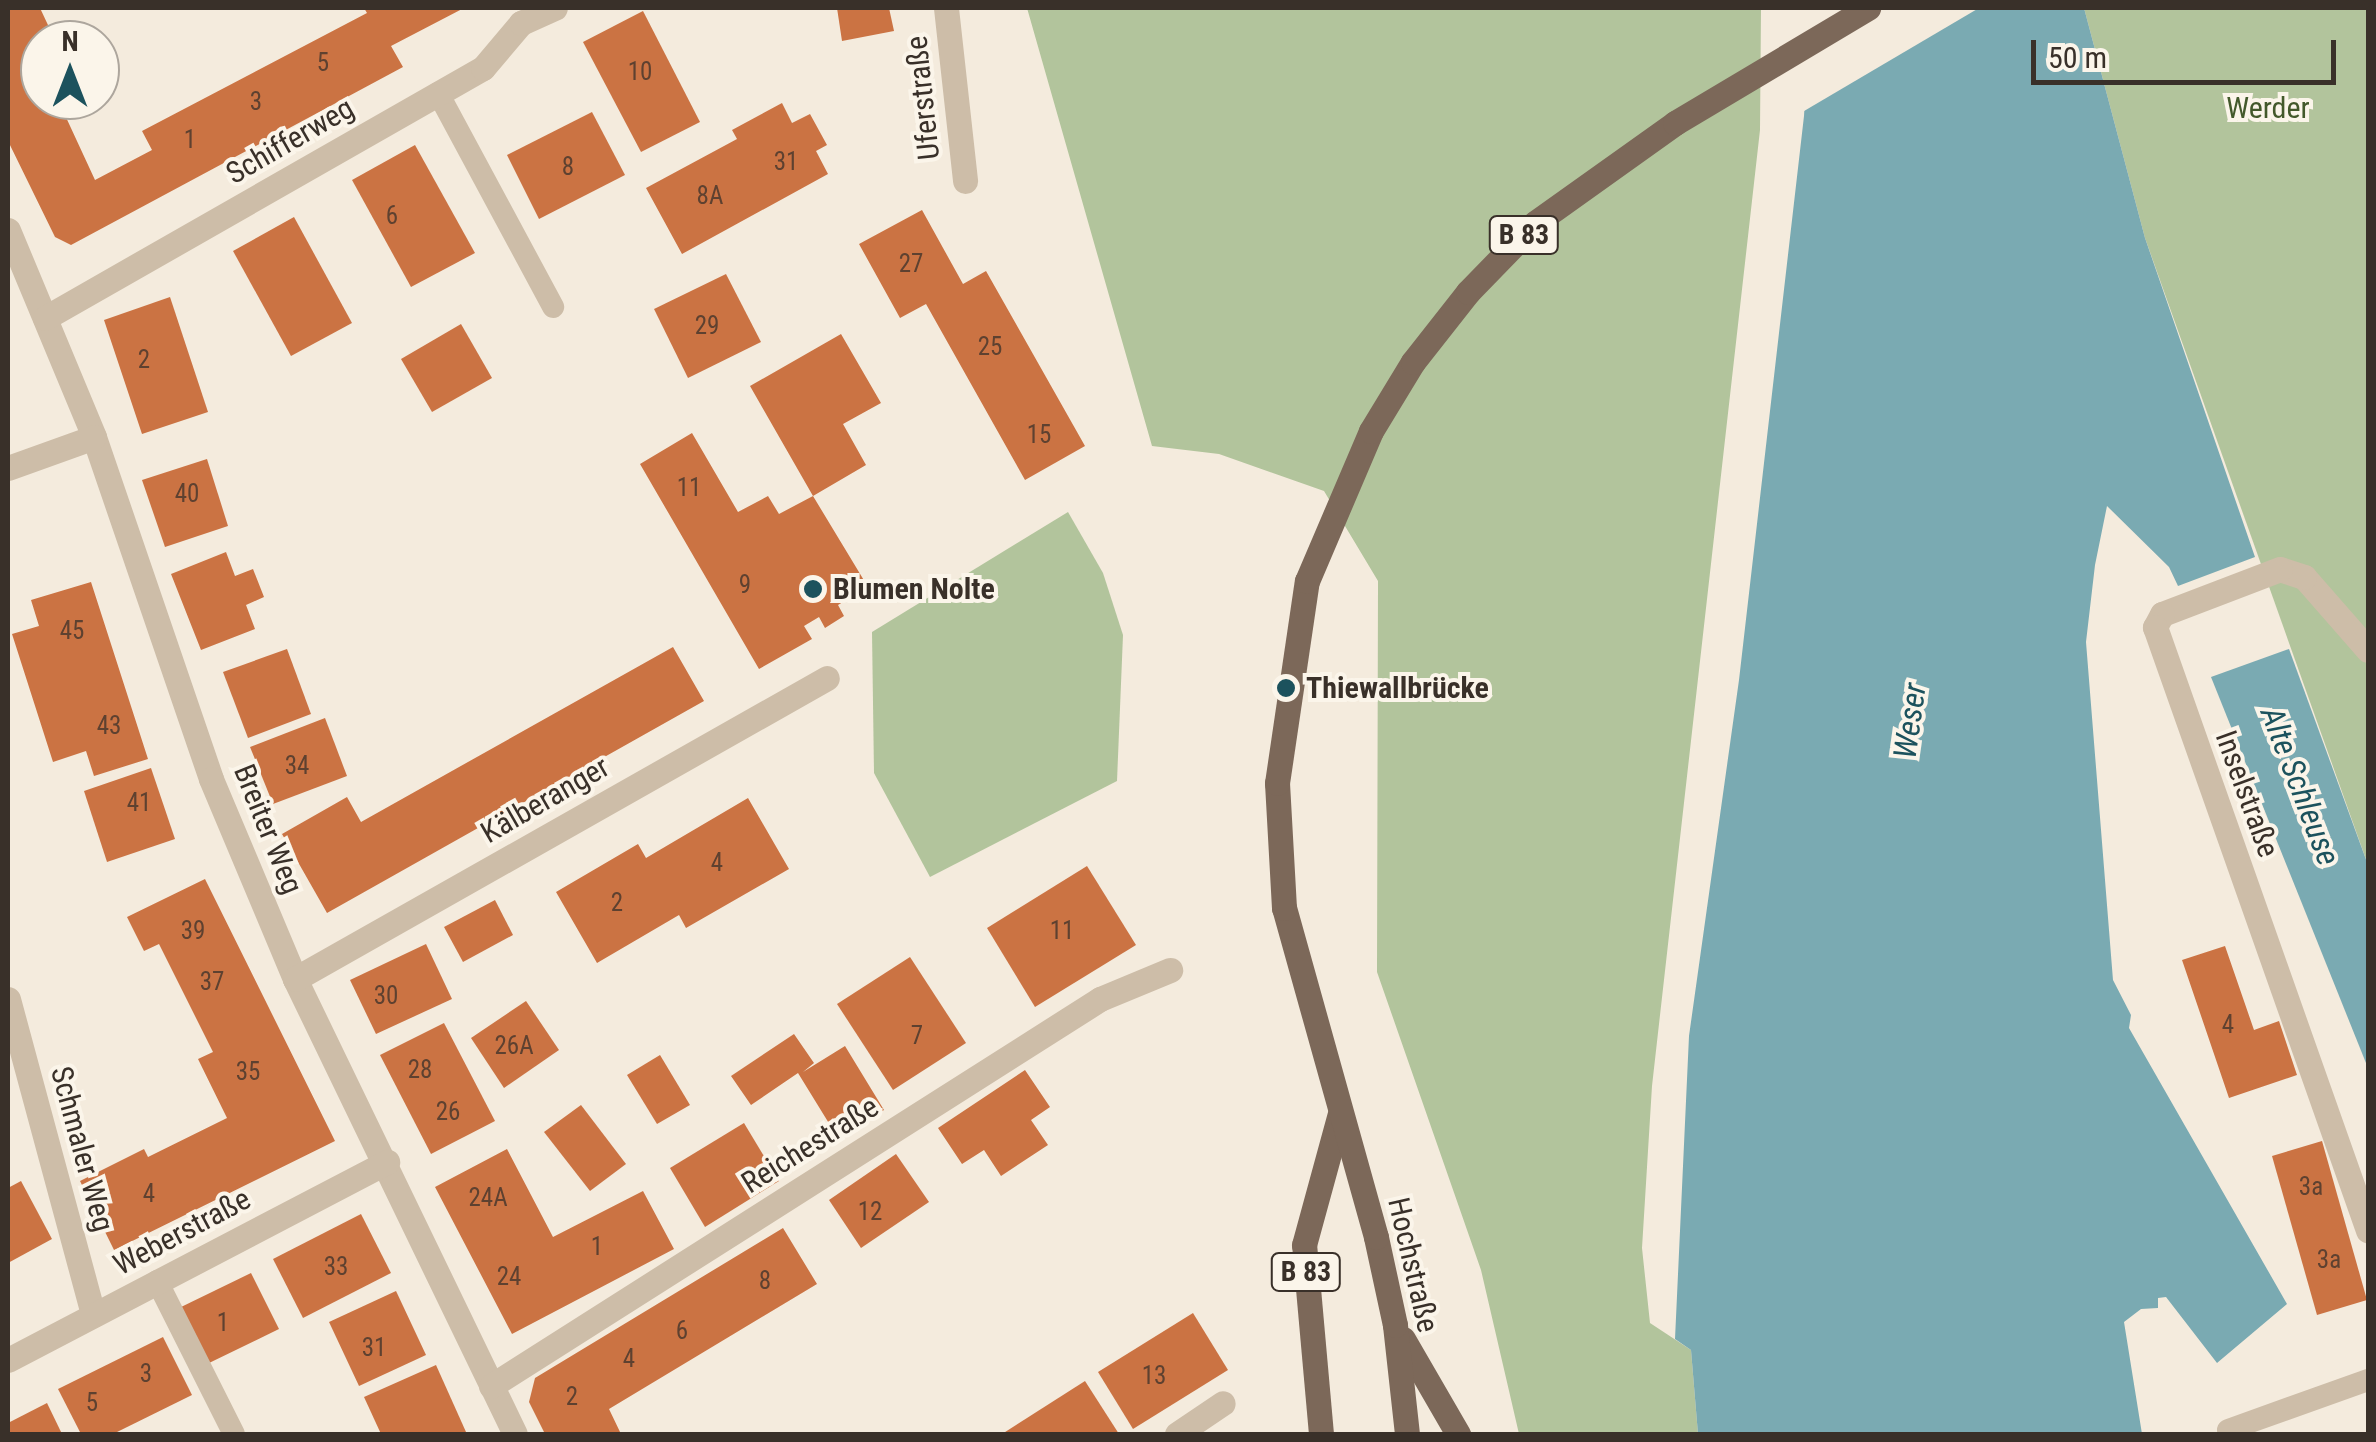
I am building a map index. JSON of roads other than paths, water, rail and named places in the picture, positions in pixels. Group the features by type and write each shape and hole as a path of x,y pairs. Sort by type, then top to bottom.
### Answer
{"main road":[{"name":"B 83","path":"1321,1434 1304,1245 1340,1113 1284,908 1278,833 1286,688 1307,581 1371,431 1413,362 1481,278 1535,224 1675,122 1868,8"},
{"name":"Hochstraße","path":"1340,1113 1395,1325 1407,1434"},
{"name":"B 83","path":"1395,1325 1458,1434"}],"street":[{"name":"Schifferweg","path":"45,318 483,68 517,15 555,8"},
{"name":"Uferstraße","path":"946,8 964,182"},
{"name":"Breiter Weg","path":"8,230 94,437 211,778 296,979 514,1434"},
{"path":"8,468 94,437"},
{"name":"Inselstraße","path":"2368,650 2304,578 2280,569 2162,614 2156,627 2368,1230"},
{"name":"Kälberanger","path":"296,979 826,678"},
{"name":"Reichestraße","path":"492,1386 1100,999 1170,970"},
{"name":"Schmaler Weg","path":"8,999 93,1315"},
{"name":"Weberstraße","path":"8,1360 387,1162"},
{"path":"1177,1434 1222,1403"}],"lane":[{"path":"438,94 553,307"},
{"path":"157,1282 234,1434"},
{"path":"2228,1430 2368,1380"}],"water":[{"name":"Weser","path":"1810,8 2084,8 2145,238 2255,557 2178,586 2169,567 2107,506 2095,565 2086,642 2113,980 2131,1015 2129,1028 2287,1304 2217,1363 2166,1297 2158,1298 2158,1308 2141,1309 2124,1322 2142,1434 1698,1434 1691,1350 1675,1339 1689,1036 1739,680 1804,116"},
{"name":"Alte Schleuse","path":"2289,649 2368,865 2368,1068 2211,677"}],"place":[{"name":"Blumen Nolte","path":"813,589"},
{"name":"Thiewallbrücke","path":"1286,688"}],"park label":[{"name":"Werder","path":"2268,108"}]}
